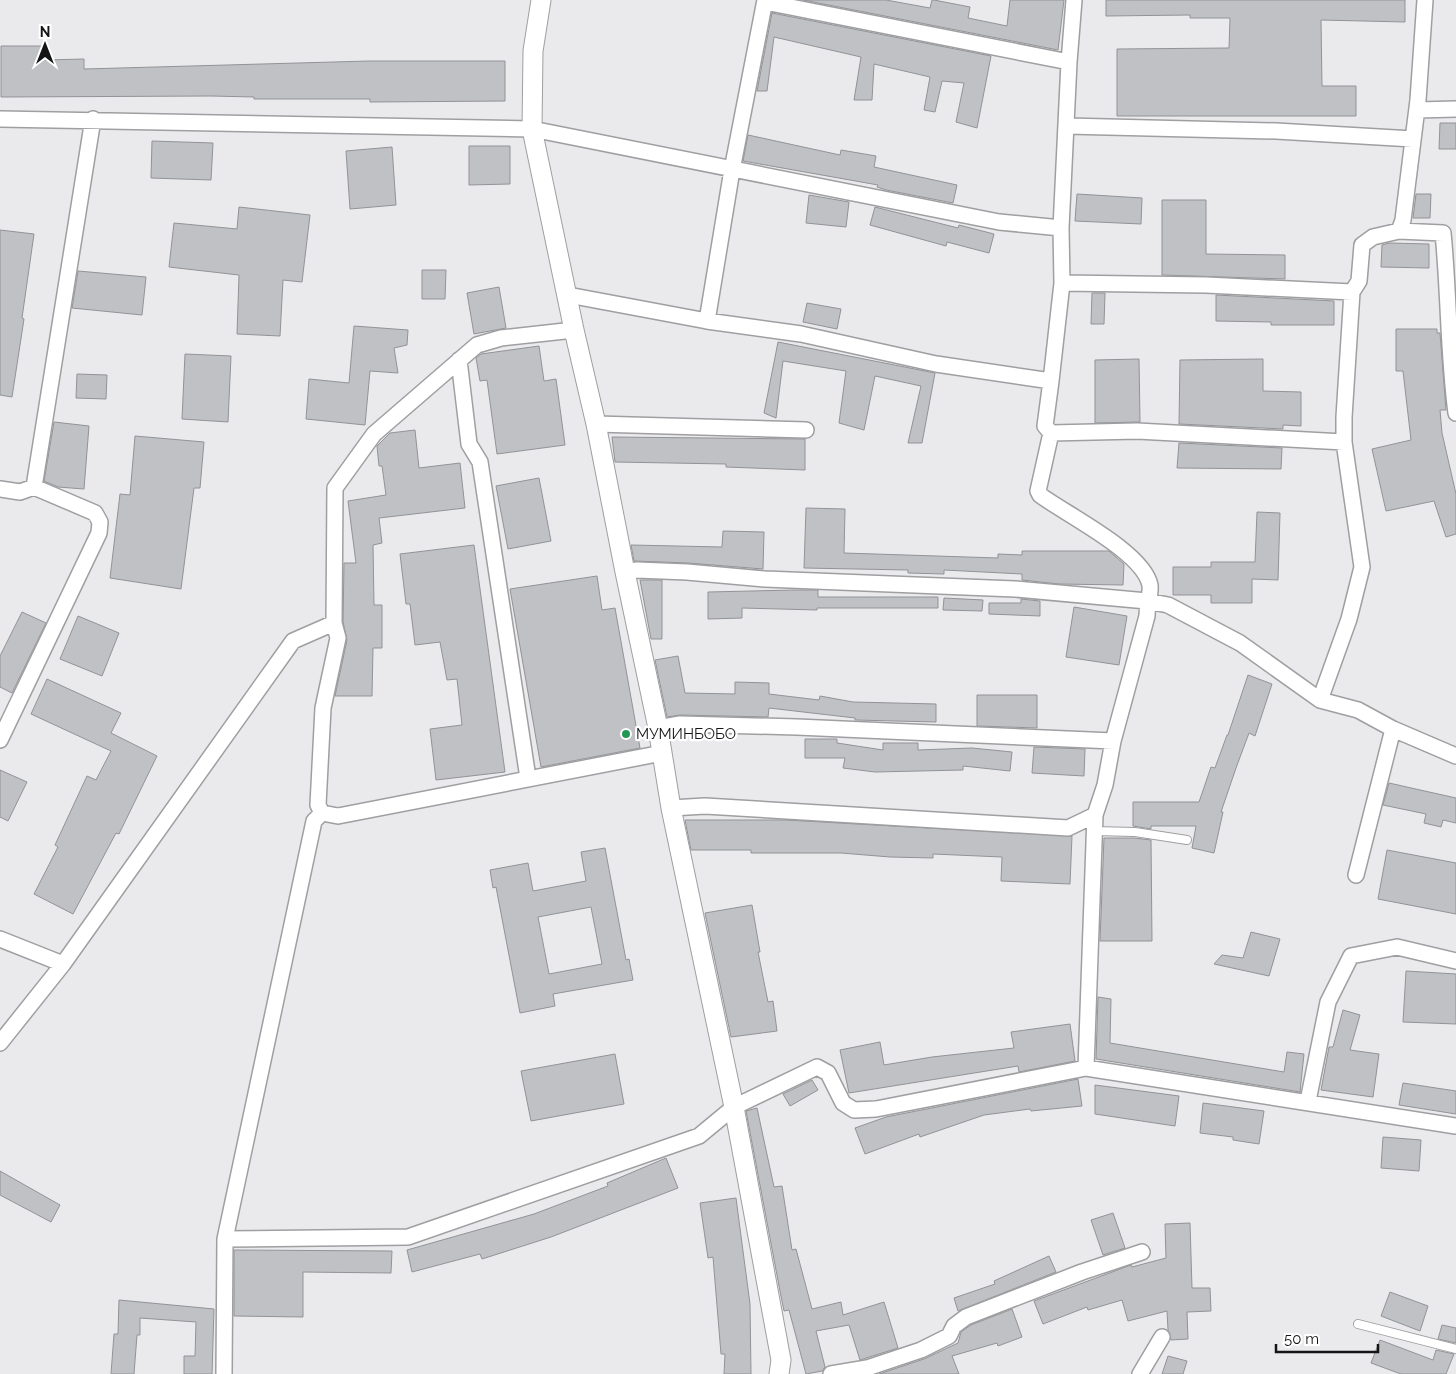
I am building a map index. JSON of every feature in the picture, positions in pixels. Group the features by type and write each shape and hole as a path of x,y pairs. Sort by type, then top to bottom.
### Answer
{"street":[{"path":"541,0 533,51 532,129 574,330 596,424 624,572 658,728 671,808 734,1107 781,1360 779,1374"},
{"path":"1051,433 1045,426 1062,284 1061,228 1074,0"},
{"path":"1399,231 1403,220 1417,110 1425,0"},
{"path":"707,321 732,170 765,1 1069,62"},
{"path":"1417,110 1456,108"},
{"path":"0,119 93,119 532,129 732,170 830,186 999,222 1061,228"},
{"path":"34,487 93,119"},
{"path":"1067,126 1276,131 1413,139"},
{"path":"1320,700 1350,619 1362,566 1344,442 1347,348 1352,292 1359,281 1362,245 1373,237 1399,231 1449,233 1448,281 1451,376 1456,412"},
{"path":"1062,284 1206,285 1352,292"},
{"path":"568,295 707,321 801,334 936,364 1051,381"},
{"path":"322,813 318,805 323,708 338,638 334,622 334,488 374,434 477,345 501,338 574,330"},
{"path":"459,360 469,444 480,462 528,778"},
{"path":"596,424 806,430"},
{"path":"1051,433 1137,431 1344,442"},
{"path":"1051,433 1038,491 1040,495 1128,555 1142,570 1149,583 1150,593 1147,601 1147,616 1114,741 1105,785 1095,815 1086,1068"},
{"path":"0,489 20,492 34,487 94,513 100,522 99,533 0,740"},
{"path":"624,572 637,570 765,579 1015,589 1147,601 1168,605 1240,643 1320,700 1358,710 1393,729 1456,756"},
{"path":"0,1043 63,964 293,641 334,622"},
{"path":"658,728 680,724 797,727 1114,741"},
{"path":"1356,874 1393,729"},
{"path":"322,813 338,816 662,753"},
{"path":"671,808 705,806 1068,828 1095,815"},
{"path":"224,1374 225,1240 314,821 322,813"},
{"path":"0,939 63,964"},
{"path":"1308,1101 1328,1002 1351,956 1397,947 1456,961"},
{"path":"225,1240 408,1237 699,1136 734,1107 817,1067 828,1073 843,1103 854,1110 876,1109 1086,1068 1308,1101 1456,1126"},
{"path":"831,1374 867,1368 921,1350 949,1336 954,1326 966,1317 1082,1272 1142,1252"},
{"path":"1140,1374 1149,1355 1162,1338"}],"lane":[{"path":"1094,831 1135,832 1187,840"},
{"path":"1358,1324 1456,1349"}],"building":[{"path":"803,0 886,0 930,8 932,0 934,0 970,7 968,18 1007,26 1010,0 1064,0 1058,50"},
{"path":"1106,0 1405,0 1405,22 1321,20 1322,86 1356,86 1356,116 1117,116 1117,49 1229,48 1230,18 1190,18 1190,15 1106,16"},
{"path":"772,13 991,56 977,128 956,122 964,83 942,81 935,112 924,110 930,77 874,64 872,100 854,100 861,57 774,37 767,91 757,91"},
{"path":"1,46 45,46 45,60 84,59 84,69 369,61 505,61 505,101 370,102 370,99 254,99 254,97 211,96 1,97"},
{"path":"1440,123 1456,123 1456,149 1439,149"},
{"path":"748,135 840,155 841,150 876,156 874,167 957,185 953,203 886,190 877,187 878,185 743,161"},
{"path":"152,141 213,143 211,180 151,178"},
{"path":"469,146 510,146 510,184 469,185"},
{"path":"392,147 396,205 350,209 346,151"},
{"path":"1077,194 1142,198 1141,224 1075,221"},
{"path":"1416,194 1431,194 1430,218 1413,218"},
{"path":"809,195 849,202 846,227 806,223"},
{"path":"1162,200 1206,200 1206,254 1285,255 1285,279 1162,275"},
{"path":"239,207 310,215 302,282 283,280 280,336 237,334 239,275 169,267 174,223 237,229"},
{"path":"875,207 958,228 959,225 994,234 989,253 947,242 946,246 870,225"},
{"path":"0,230 34,234 12,397 0,395"},
{"path":"1389,243 1429,244 1429,268 1381,267 1382,245"},
{"path":"422,270 446,270 445,299 422,299"},
{"path":"78,271 146,277 142,315 72,308"},
{"path":"499,287 506,328 474,334 467,293"},
{"path":"1092,293 1105,293 1104,324 1091,324"},
{"path":"1216,295 1334,301 1334,325 1271,325 1271,322 1216,321"},
{"path":"807,303 841,309 837,329 803,322"},
{"path":"354,326 408,330 407,345 394,348 398,373 370,371 365,425 306,419 309,379 349,383"},
{"path":"1396,329 1437,329 1437,333 1440,333 1446,410 1440,410 1442,433 1456,494 1456,534 1446,537 1434,501 1386,511 1372,449 1411,440 1403,371 1396,371"},
{"path":"778,342 935,373 922,443 908,443 921,386 875,376 864,430 839,423 846,371 783,361 776,418 764,413"},
{"path":"539,346 544,381 556,379 565,445 497,454 487,380 480,381 476,358 481,354"},
{"path":"185,354 231,356 228,422 182,419"},
{"path":"1139,359 1140,422 1095,423 1095,360"},
{"path":"1263,359 1263,391 1301,392 1301,426 1283,425 1283,429 1179,424 1180,360"},
{"path":"77,374 107,375 106,399 76,398"},
{"path":"54,422 89,426 84,489 58,487 44,481"},
{"path":"415,430 419,468 460,463 465,508 379,518 382,543 373,545 374,605 382,605 382,648 373,648 372,696 335,696 347,640 343,622 344,563 356,563 348,501 386,495 382,466 379,466 377,446 390,433"},
{"path":"135,436 204,442 200,488 194,488 181,589 110,578 120,494 130,495"},
{"path":"612,437 805,439 805,470 726,467 726,464 615,462"},
{"path":"1179,443 1282,448 1281,469 1177,468"},
{"path":"539,478 551,541 508,549 496,486"},
{"path":"806,508 845,509 844,553 998,558 998,554 1022,555 1022,551 1109,551 1124,564 1123,585 1059,584 1022,580 1022,574 944,570 944,574 908,573 908,570 804,568"},
{"path":"1257,512 1280,513 1278,580 1252,579 1252,603 1211,603 1211,595 1173,595 1173,567 1211,567 1211,562 1255,562"},
{"path":"723,531 764,532 763,569 634,561 631,545 722,547"},
{"path":"474,545 505,772 436,780 430,729 462,725 457,679 447,680 440,642 415,645 410,604 406,604 400,554"},
{"path":"597,576 602,610 615,608 640,748 541,767 510,589"},
{"path":"640,580 662,580 662,639 651,639"},
{"path":"818,590 818,597 938,597 938,608 817,608 817,610 742,608 742,618 708,619 708,592"},
{"path":"944,598 983,600 982,611 943,610"},
{"path":"1021,599 1040,601 1040,616 989,614 989,603 1021,603"},
{"path":"1074,607 1127,616 1119,665 1066,657"},
{"path":"22,612 46,623 12,693 0,687 0,656"},
{"path":"78,616 119,633 102,676 60,659"},
{"path":"678,656 685,693 735,694 735,682 769,683 769,694 819,700 820,696 853,702 936,704 936,722 855,720 855,718 769,708 768,717 680,715 667,717 655,660"},
{"path":"1248,675 1272,684 1255,736 1249,733 1236,768 1221,812 1223,812 1214,853 1192,848 1196,826 1151,826 1151,829 1133,826 1133,802 1199,802 1211,767 1215,768 1228,735"},
{"path":"47,679 121,713 111,733 157,756 119,834 116,833 73,914 34,894 58,847 55,845 87,776 96,780 111,751 31,714"},
{"path":"977,695 1037,695 1037,728 977,726"},
{"path":"805,739 837,739 837,743 883,750 883,743 918,743 918,750 972,748 1012,752 1010,771 963,766 963,770 875,772 843,768 845,758 805,758"},
{"path":"1034,747 1085,749 1084,776 1032,773"},
{"path":"0,770 27,782 8,821 0,817"},
{"path":"1389,783 1456,798 1456,823 1443,820 1441,827 1424,823 1426,814 1383,805"},
{"path":"685,820 786,820 1072,836 1070,884 1001,881 1002,857 933,854 933,858 841,853 751,853 751,850 691,850"},
{"path":"1104,838 1151,840 1152,941 1100,941"},
{"path":"605,848 626,960 629,959 633,980 553,994 555,1006 520,1013 496,887 493,888 490,870 528,863 533,891 586,881 581,852","holes":["591,907 602,964 549,974 538,917"]},
{"path":"1387,850 1456,863 1456,914 1378,899"},
{"path":"752,905 760,952 758,952 768,1002 773,1001 777,1031 731,1037 705,913"},
{"path":"1251,932 1280,939 1269,976 1214,964 1222,955 1243,958"},
{"path":"1406,971 1456,974 1456,1024 1403,1022"},
{"path":"1098,997 1111,999 1110,1043 1284,1072 1287,1052 1304,1054 1300,1092 1096,1059"},
{"path":"1343,1010 1360,1015 1350,1050 1379,1054 1373,1097 1321,1090 1329,1047 1333,1047"},
{"path":"1070,1024 1075,1061 1019,1072 1018,1066 849,1093 840,1050 880,1042 884,1065 932,1057 1014,1048 1011,1032"},
{"path":"615,1054 624,1104 531,1121 521,1071"},
{"path":"1078,1079 1082,1106 1031,1111 1030,1109 984,1115 920,1137 919,1134 865,1154 855,1128 886,1117"},
{"path":"812,1080 818,1090 790,1106 783,1094"},
{"path":"1403,1083 1456,1091 1456,1114 1399,1105"},
{"path":"1095,1085 1179,1096 1175,1126 1095,1114"},
{"path":"1203,1103 1264,1111 1259,1144 1233,1140 1233,1137 1200,1133"},
{"path":"757,1108 774,1187 782,1186 792,1250 796,1249 812,1309 841,1302 843,1315 884,1302 898,1348 860,1360 849,1325 816,1331 825,1367 822,1371 806,1374 789,1310 784,1311 746,1111"},
{"path":"1383,1137 1421,1140 1419,1171 1381,1168"},
{"path":"666,1158 678,1188 551,1237 482,1259 480,1254 412,1272 407,1250 534,1214 608,1186 607,1183"},
{"path":"0,1171 60,1205 51,1222 0,1195"},
{"path":"736,1198 750,1304 751,1374 724,1374 725,1354 721,1354 713,1257 708,1258 700,1203"},
{"path":"1113,1213 1125,1248 1103,1255 1091,1220"},
{"path":"1190,1223 1192,1288 1210,1288 1211,1311 1187,1312 1188,1339 1171,1340 1168,1330 1167,1311 1128,1321 1122,1300 1088,1310 1087,1307 1043,1324 1034,1301 1131,1265 1132,1267 1166,1258 1165,1224"},
{"path":"234,1250 392,1251 391,1273 303,1272 303,1317 234,1316"},
{"path":"1049,1256 1056,1272 958,1311 954,1298 995,1284 994,1281"},
{"path":"1390,1292 1428,1306 1420,1331 1381,1316"},
{"path":"119,1300 214,1309 212,1374 184,1374 184,1356 195,1356 196,1322 140,1318 140,1335 137,1335 134,1374 111,1374 114,1334 118,1334"},
{"path":"1012,1309 1022,1337 998,1346 997,1343 952,1356 959,1374 879,1374 924,1359 958,1343 961,1332 971,1325"},
{"path":"1442,1325 1456,1328 1456,1343 1438,1339"},
{"path":"1380,1340 1433,1360 1436,1350 1454,1354 1446,1374 1401,1374 1371,1363"},
{"path":"1168,1356 1187,1361 1183,1374 1162,1374"}],"place":[{"name":"МУМИНБОБО","path":"626,734"}]}
